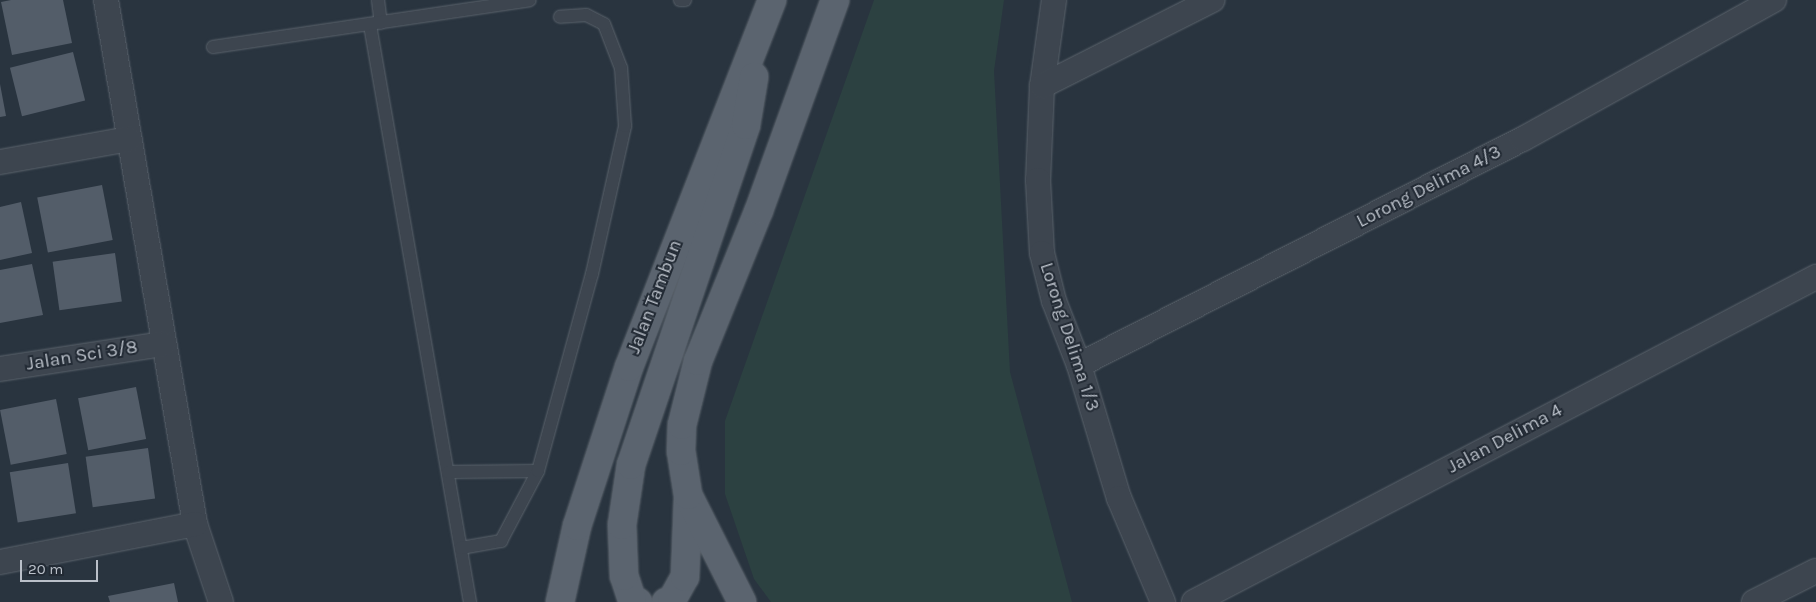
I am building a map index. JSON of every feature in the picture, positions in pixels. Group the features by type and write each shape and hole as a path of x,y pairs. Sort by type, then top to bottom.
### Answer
{"main road":[{"path":"666,602 672,600 686,577 688,495 681,451 682,425 696,369 726,287 759,210 835,0"},
{"path":"638,602 632,600 624,576 622,525 631,465 746,125 768,9"},
{"name":"Jalan Tambun","path":"560,602 577,526 629,367 768,9"},
{"path":"688,495 742,602"}],"street":[{"path":"106,0 195,524 221,602"},
{"name":"Lorong Delima 1/3","path":"1054,0 1042,86 1038,180 1042,253 1054,301 1079,365 1119,498 1162,602"},
{"path":"1042,86 1212,0"},
{"name":"Lorong Delima 4/3","path":"1079,365 1523,138 1774,0"},
{"path":"0,162 129,140"},
{"name":"Jalan Delima 4","path":"1194,602 1816,277"},
{"name":"Jalan Sci 3/8","path":"0,369 163,344"},
{"path":"0,562 195,524"},
{"path":"1759,601 1816,571"}],"lane":[{"path":"378,0 375,24 470,602"},
{"path":"213,47 530,0"},
{"path":"680,0 685,0"},
{"path":"462,548 501,541 538,471 592,274 625,126 621,68 604,24 586,15 560,17"},
{"path":"448,472 538,471"}],"green space":[{"path":"874,0 1004,0 994,71 1010,372 1072,602 771,602 754,579 725,494 725,421"}],"building":[{"path":"11,0 63,0 72,43 12,55 1,2"},
{"path":"73,52 85,101 22,116 10,68"},
{"path":"0,84 6,116 0,117"},
{"path":"102,185 113,240 48,253 37,198"},
{"path":"21,202 32,253 0,260 0,207"},
{"path":"115,253 122,302 59,310 53,262"},
{"path":"32,264 43,315 0,323 0,270"},
{"path":"136,387 146,439 88,450 78,398"},
{"path":"56,399 67,454 11,465 0,410"},
{"path":"148,448 155,499 93,507 86,457"},
{"path":"68,463 76,513 18,523 10,472"},
{"path":"174,583 178,602 110,602 108,596"}]}
